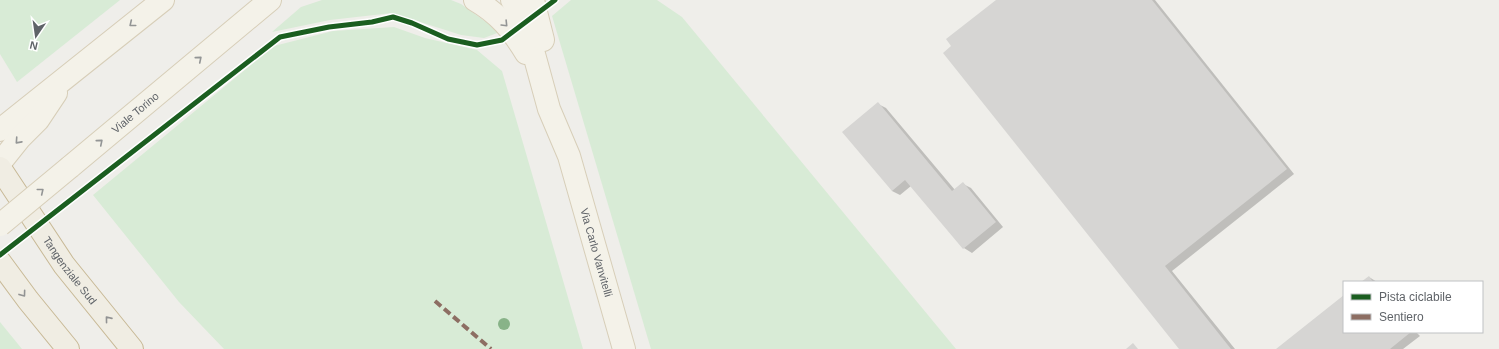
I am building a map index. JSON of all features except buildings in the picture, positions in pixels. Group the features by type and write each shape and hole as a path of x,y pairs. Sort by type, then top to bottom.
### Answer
{"highway":[{"name":"Tangenziale Sud","path":"0,168 64,265 132,349"},
{"path":"0,262 28,300 68,349"}],"main road":[{"path":"0,163 20,138 34,113 67,76 163,0"},
{"path":"266,3 284,0"},
{"path":"475,0 495,14 509,27 540,77"},
{"name":"Via Carlo Vanvitelli","path":"512,0 523,20 529,36 549,110 569,156 624,349"},
{"name":"Via Carlo Vanvitelli","path":"533,0 552,76 563,110 569,156"},
{"name":"Viale Torino","path":"0,224 266,3"},
{"path":"0,130 34,113"}],"green space":[{"path":"0,0 120,0 17,82 0,54"},
{"path":"322,0 451,0 461,4 500,32 484,38 461,35 392,13 330,20 272,32 301,7"},
{"path":"571,0 657,0 682,17 956,349 651,349 552,16"},
{"path":"394,27 425,38 477,50 502,71 583,349 224,349 179,302 93,195 274,46 333,31"},
{"path":"0,322 22,349 0,349"}],"marked path":[{"path":"435,301 491,349"}],"cycle path":[{"path":"0,255 280,37 329,27 372,22 393,17 412,23 448,39 477,45 502,40 555,0"}]}
